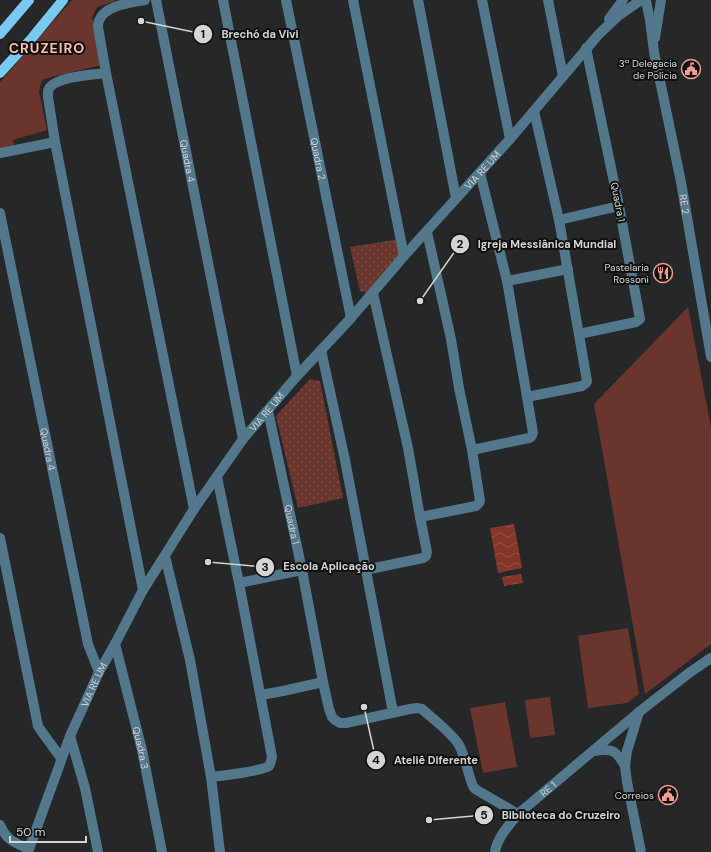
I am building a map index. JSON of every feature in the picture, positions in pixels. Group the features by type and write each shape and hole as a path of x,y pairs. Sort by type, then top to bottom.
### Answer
{"main road":[{"path":"0,34 29,0"},
{"path":"0,73 32,38 63,0"}],"street":[{"path":"145,0 114,7 106,11 98,21 98,27 194,509"},
{"name":"Quadra 4","path":"156,0 244,439"},
{"path":"223,0 297,376"},
{"name":"Quadra 2","path":"286,0 351,318"},
{"path":"353,0 404,256"},
{"path":"418,0 456,198"},
{"path":"482,0 510,139"},
{"path":"548,0 563,76"},
{"path":"643,0 654,2 657,0"},
{"name":"VIA RE UM","path":"28,850 61,758 99,672 144,590 194,509 244,439 297,376 351,318 404,256 510,139 586,48 617,17 622,4 643,0"},
{"name":"RE 2","path":"643,0 650,20 654,52 680,182 711,357"},
{"name":"RE 2","path":"654,52 661,0"},
{"path":"622,4 640,9 650,20"},
{"name":"Quadra 1","path":"579,334 636,322 640,319 620,206 586,48"},
{"path":"106,73 64,79 50,86 48,97 55,142 144,590"},
{"path":"527,396 582,386 587,381 559,220 534,111"},
{"path":"0,153 55,142"},
{"path":"472,450 529,438 533,433 507,281 480,173"},
{"path":"559,220 620,206"},
{"name":"Quadra 4","path":"0,213 1,224 88,644 99,672"},
{"path":"420,517 476,506 480,501 451,339 427,232"},
{"path":"507,281 568,268"},
{"path":"365,570 422,558 426,556 427,552 408,448 373,293"},
{"path":"321,350 345,460 393,712 417,708 422,710 453,737 458,744 473,786 518,814"},
{"name":"Quadra 1","path":"268,411 302,570 323,682 332,717 340,723 346,723 393,712"},
{"path":"211,778 260,770 268,766 272,757 217,477"},
{"path":"0,538 38,726 61,758"},
{"path":"165,556 190,660 211,778 220,852"},
{"path":"239,583 302,570"},
{"name":"Quadra 3","path":"115,644 142,750 162,852"},
{"name":"RE 1","path":"495,852 495,848 503,832 518,814 640,712 709,659"},
{"path":"261,695 323,682"},
{"path":"624,766 627,751 640,712"},
{"path":"70,736 85,788 98,852"},
{"path":"594,750 603,749 614,751 620,756 624,766 641,852"},
{"path":"0,825 6,836 11,841 28,850"}],"shaded area":[{"path":"72,0 116,1 97,7 92,17 102,65 42,80 39,91 47,130 13,140 15,148 0,151 0,82"},
{"path":"399,239 401,253 367,293 360,291 350,247"},
{"path":"688,307 711,427 711,644 645,694 594,404"},
{"path":"310,379 320,381 343,498 298,508 276,416"},
{"path":"628,628 639,694 627,703 588,708 578,636"},
{"path":"550,697 555,735 530,738 525,700"},
{"path":"505,702 517,767 483,773 470,708"}],"water":[{"path":"514,524 522,568 498,573 490,528"},
{"path":"521,574 523,583 504,586 502,577"}],"place":[{"name":"Brechó da Vivi","path":"141,21"},
{"name":"3ª Delegacia de Polícia","path":"691,69"},
{"name":"Pastelaria Rossoni","path":"663,273"},
{"name":"Igreja Messiânica Mundial","path":"420,301"},
{"name":"Escola Aplicação","path":"208,562"},
{"name":"Ateliê Diferente","path":"364,707"},
{"name":"Correios","path":"668,795"},
{"name":"Biblioteca do Cruzeiro","path":"429,820"}],"district":[{"name":"CRUZEIRO","path":"47,48"}]}
